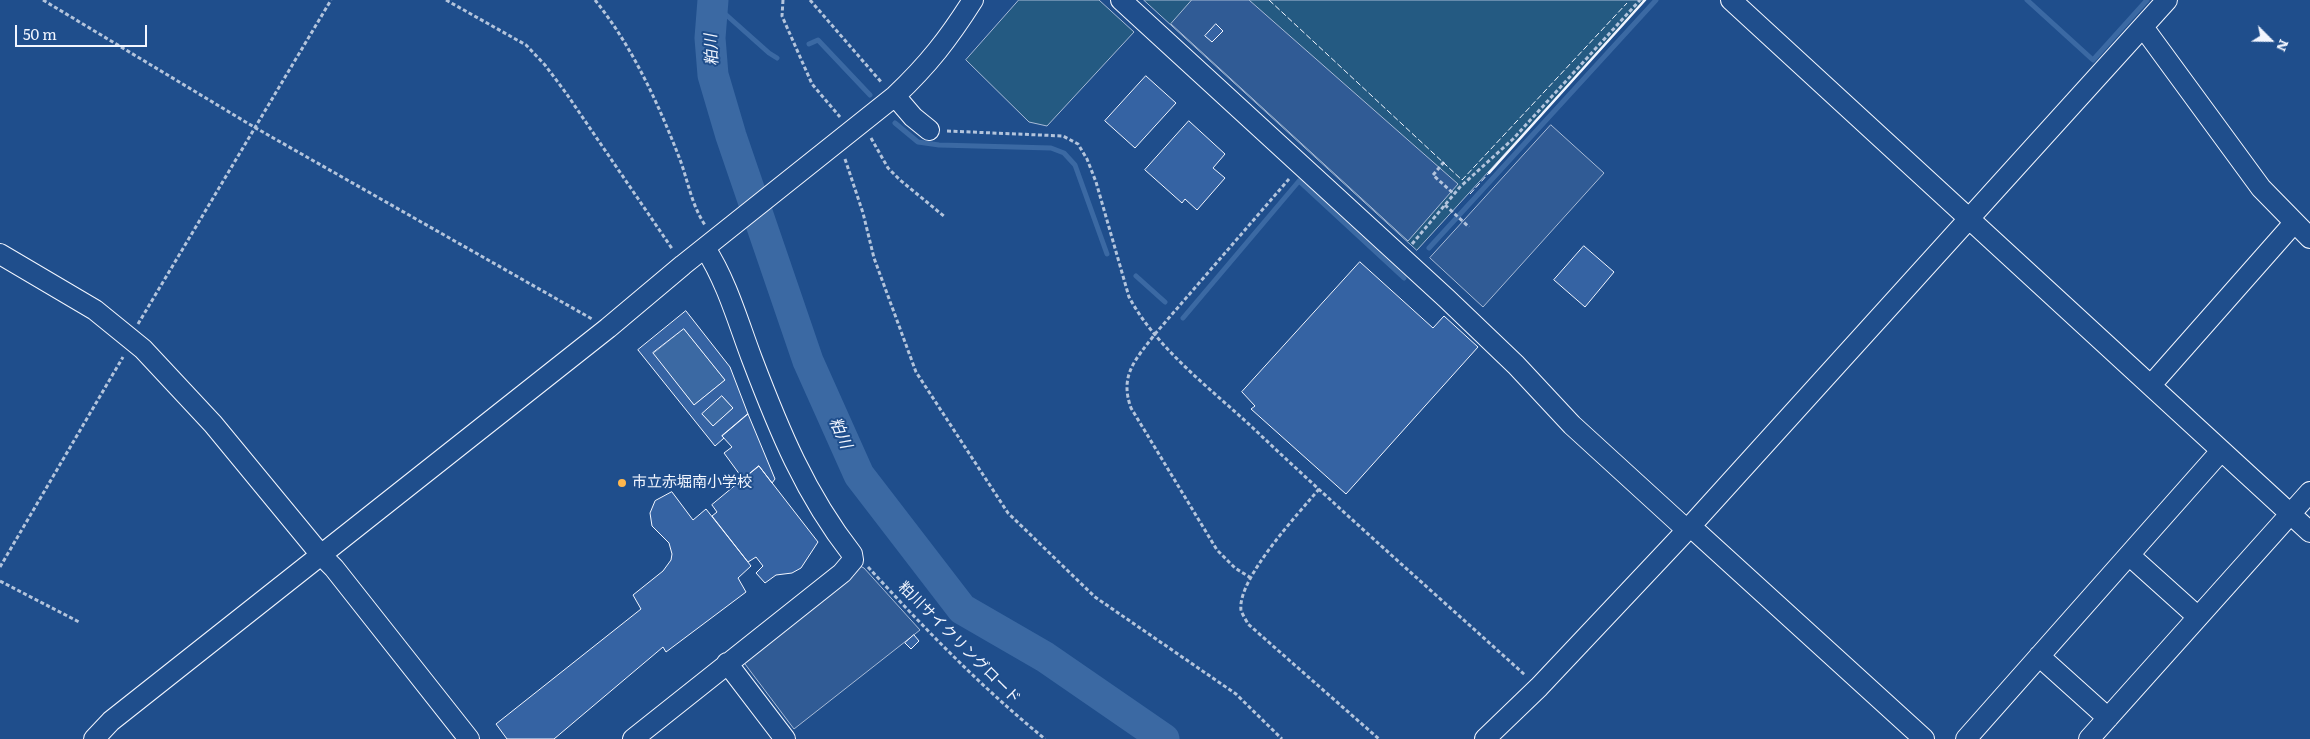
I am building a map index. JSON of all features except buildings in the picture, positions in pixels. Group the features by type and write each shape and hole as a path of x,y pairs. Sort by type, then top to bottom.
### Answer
{"street":[{"path":"94,739 111,721 608,328 683,265 710,237 895,96 921,72 943,47 974,0"},
{"path":"1121,0 1516,365 1572,425 1621,473 1689,528 1924,739"},
{"path":"1731,0 1968,220 2310,532"},
{"path":"1485,739 1539,686 1689,528 2167,0"},
{"path":"2143,27 2261,188 2310,238"},
{"path":"895,96 913,117 929,130"},
{"path":"2151,385 2294,223"},
{"path":"633,739 842,573 854,560 852,554 821,511 788,451 725,286 710,237"},
{"path":"0,254 95,310 131,338 175,381 334,568 469,739"},
{"path":"1966,739 2221,450"},
{"path":"2089,739 2310,492"},
{"path":"2129,555 2198,617"},
{"path":"2039,656 2108,718"},
{"path":"727,663 785,739"}],"path":[{"path":"43,0 254,127 608,328"},
{"path":"0,567 120,361 138,323 331,0"},
{"path":"446,0 526,45 545,65 566,92 683,265"},
{"path":"594,0 617,33 657,103 680,160 696,211 710,237"},
{"path":"783,0 782,16 812,84 846,135 945,217"},
{"path":"810,0 895,96"},
{"path":"1407,247 1454,194 1512,139 1640,0"},
{"path":"929,130 1063,136 1078,144 1087,159 1096,182 1128,297 1155,334 1184,364 1318,489 1539,686"},
{"path":"846,135 874,258 916,372 1008,513 1095,597 1236,694 1282,739"},
{"path":"1444,162 1433,175 1454,194"},
{"path":"1251,578 1236,568 1217,550 1131,408 1127,396 1126,381 1135,360 1155,334 1301,165"},
{"path":"1445,205 1469,227"},
{"path":"1318,489 1267,550 1251,578 1244,595 1241,610 1248,624 1379,739"},
{"name":"粕川サイクリングロード","path":"867,566 928,632 973,676 1045,739"},
{"path":"0,581 79,622"}],"shaded area":[{"path":"1019,0 1099,0 1134,32 1047,126 1029,122 966,60"},
{"path":"1144,0 1645,0 1417,250"},
{"path":"1192,0 1249,0 1458,184 1408,241 1171,24"},
{"path":"1551,125 1604,173 1483,307 1430,258"},
{"path":"684,329 725,380 694,405 653,354"},
{"path":"722,396 733,408 713,426 702,414"},
{"path":"858,565 864,568 920,630 794,729 742,660"}],"waterway":[{"name":"粕川","path":"713,0 710,38 713,75 731,136 808,361 859,475 962,609 1045,657 1164,739"},
{"path":"1429,248 1656,0"},
{"path":"2027,0 2093,60 2147,0"},
{"path":"714,4 777,58"},
{"path":"809,44 818,40 870,95"},
{"path":"895,123 918,142 939,145 1051,148 1064,153 1075,165 1107,254"},
{"path":"1183,318 1299,181 1404,278"},
{"path":"1136,276 1165,302"}],"fence":[{"path":"1269,0 1462,180 1627,3"},
{"path":"1470,194 1645,0"}],"wall":[{"path":"1489,173 1645,0"}],"place":[{"name":"市立赤堀南小学校","path":"622,483"}]}
